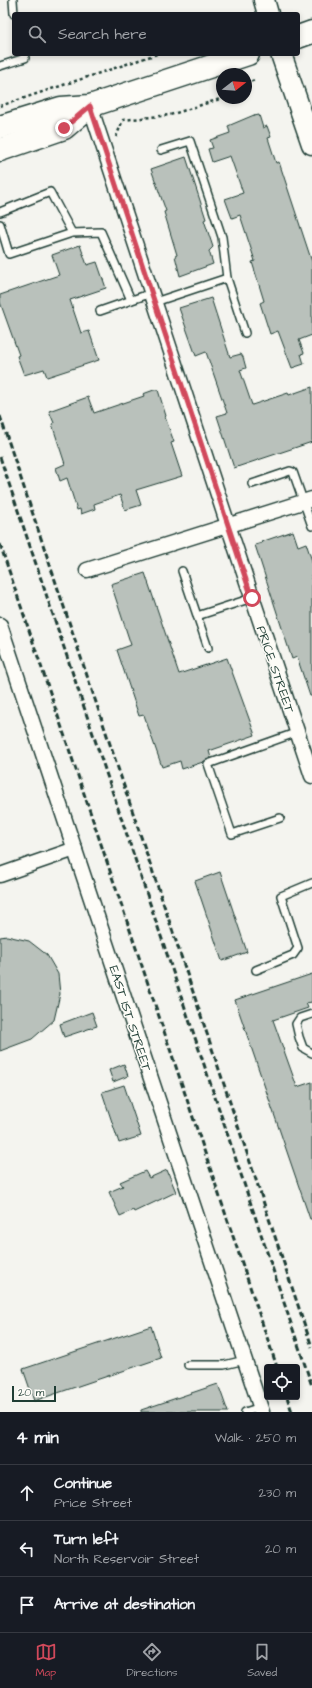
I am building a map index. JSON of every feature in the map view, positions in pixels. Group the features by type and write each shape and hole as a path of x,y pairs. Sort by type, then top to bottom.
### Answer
{"main road":[{"path":"300,36 312,32"},
{"path":"0,127 61,108 90,106 242,56"},
{"path":"0,150 64,128 90,106"}],"street":[{"path":"264,0 267,12"},
{"path":"282,56 312,144"},
{"name":"PRICE STREET","path":"90,106 312,776"},
{"path":"87,570 308,500"},
{"name":"EAST 1ST STREET","path":"1,631 262,1409"},
{"path":"0,875 75,849"}],"lane":[{"path":"13,0 14,12"},
{"path":"0,66 25,58 24,56"},
{"path":"161,150 190,141 222,237 227,278 245,333"},
{"path":"0,212 50,192 72,233"},
{"path":"0,224 9,254 72,233 101,232 131,300"},
{"path":"100,311 131,300 153,298 227,278"},
{"path":"252,484 290,471 293,472 308,500 312,526"},
{"path":"182,571 208,648"},
{"path":"197,616 252,598"},
{"path":"280,818 232,834 208,764 298,732"},
{"path":"256,970 293,955 298,948 281,896 312,883"},
{"path":"312,1014 300,1018 296,1024 298,1037 303,1048 312,1052"},
{"path":"188,1365 224,1364 245,1360"},
{"path":"245,1412 262,1409"}],"path":[{"path":"0,106 151,56"},
{"path":"116,137 123,120 170,115 216,100"}],"building":[{"path":"254,115 259,115 263,128 267,126 271,137 268,138 276,163 279,162 312,262 312,335 299,340 304,353 301,354 304,364 292,368 278,331 270,334 260,303 264,301 252,262 255,261 240,215 232,218 225,199 243,193 230,156 212,162 208,149 213,148 210,140 230,133 228,126"},
{"path":"186,157 206,219 204,220 213,247 209,251 213,264 180,276 175,256 177,255 164,212 166,211 151,169"},
{"path":"80,245 87,265 97,262 106,288 70,300 81,333 89,331 99,360 47,377 44,369 24,375 17,356 19,355 0,302 0,295 59,275 52,255"},
{"path":"211,298 230,357 241,354 243,357 246,368 240,370 252,405 312,387 312,442 234,468 217,416 227,413 206,352 196,356 179,308"},
{"path":"158,390 166,416 165,417 174,442 171,443 182,476 136,490 141,505 125,510 120,495 94,504 95,509 81,514 80,509 77,510 67,478 60,481 56,468 65,464 52,424 54,423 49,411 88,397 94,413 144,396 143,394"},
{"path":"293,531 298,546 306,543 312,561 312,696 310,696 297,657 292,659 255,545"},
{"path":"145,573 179,674 227,658 255,735 209,751 211,758 182,769 180,761 162,767 144,715 139,716 117,650 131,645 111,584"},
{"path":"220,872 247,952 222,961 195,881"},
{"path":"7,936 29,941 47,955 58,974 60,994 54,1020 32,1039 0,1051 0,937"},
{"path":"312,974 312,1002 306,1003 308,1008 273,1020 297,1087 312,1082 312,1219 310,1219 235,1000"},
{"path":"92,1012 97,1026 64,1037 60,1024"},
{"path":"124,1064 128,1076 113,1082 109,1070"},
{"path":"124,1085 141,1136 119,1143 102,1092"},
{"path":"167,1170 176,1192 134,1212 133,1210 120,1216 109,1192 123,1186 120,1182 145,1171 149,1178"},
{"path":"151,1326 161,1358 34,1401 23,1369"},
{"path":"218,1384 228,1412 141,1412 141,1410"}],"railway":[{"path":"0,416 312,1347"},
{"path":"0,457 312,1386"},
{"path":"0,544 276,1364"},
{"path":"288,1400 292,1412"}],"route":[{"path":"64,128 90,106 252,598"}]}
